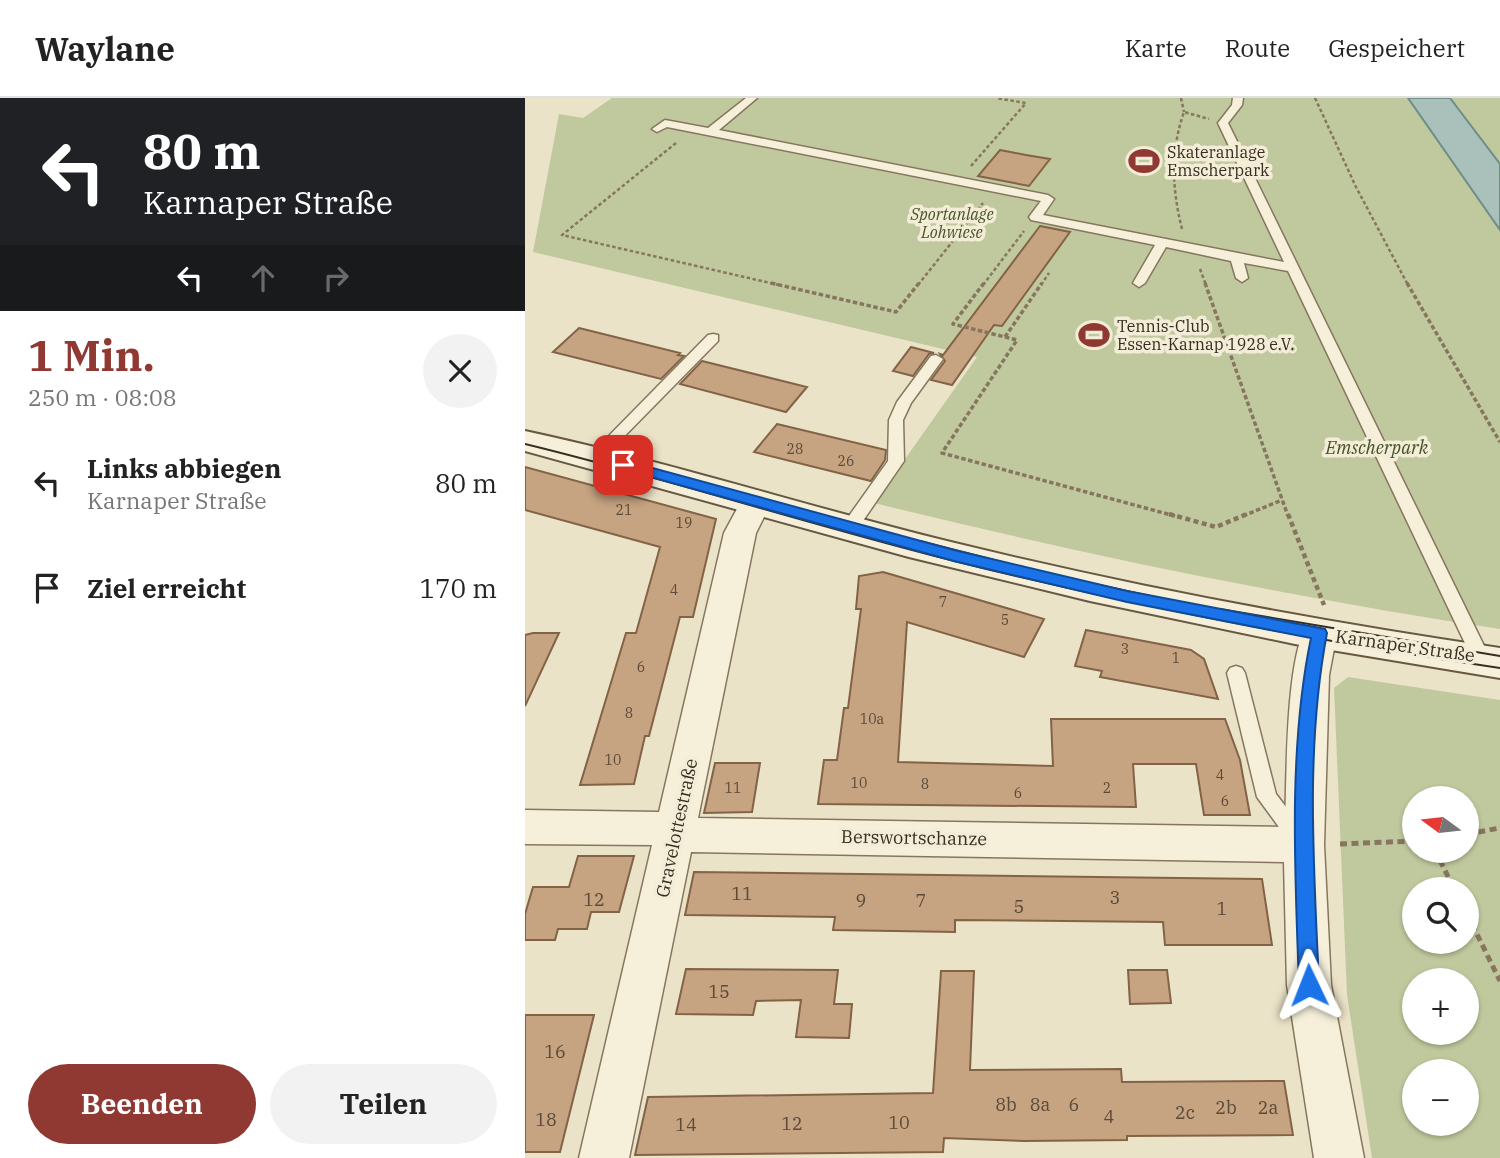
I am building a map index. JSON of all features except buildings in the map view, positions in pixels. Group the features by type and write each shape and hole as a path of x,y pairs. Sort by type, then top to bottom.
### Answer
{"main road":[{"name":"Karnaper Straße","path":"525,432 590,455 850,527 1127,597 1491,662"},
{"name":"Karnaper Straße","path":"525,442 590,455"}],"street":[{"name":"Gravelottestraße","path":"604,1158 740,533 756,501"},
{"path":"1319,633 1311,675 1304,845 1309,985 1339,1158"},
{"name":"Berswortschanze","path":"525,827 648,827 701,836 1304,845"}],"lane":[{"path":"710,132 752,98"},
{"path":"1223,123 1237,105 1238,98"},
{"path":"657,129 664,123 1048,199 1035,217 1294,268"},
{"name":"Karnaper Straße","path":"1223,123 1491,662"},
{"path":"1139,283 1163,242"},
{"path":"1236,258 1242,278"},
{"path":"590,455 713,338"},
{"path":"850,527 896,461 897,420 904,402 936,359"},
{"path":"1236,673 1267,797 1304,845"}],"path":[{"path":"957,181 1026,103 996,98"},
{"path":"1181,98 1184,112 1174,155 1174,204 1282,500 1325,601 1319,633"},
{"path":"1315,98 1339,154 1414,295 1500,442"},
{"path":"1184,112 1223,123"},
{"path":"694,129 562,235 896,312 994,188"},
{"path":"1035,217 953,324 1017,340 942,453 1216,527 1250,516 1282,500"},
{"path":"1005,337 1049,273"},
{"path":"1479,832 1500,828"},
{"path":"1304,845 1402,841"},
{"path":"1479,938 1500,981"}],"green space":[{"path":"612,98 1500,98 1500,629 1185,573 874,503 977,357 533,252 559,114 583,118"},
{"path":"1348,677 1500,700 1500,1158 1372,1158 1347,995 1334,688"}],"water":[{"path":"1408,98 1450,98 1500,164 1500,230"}],"tram line":[{"path":"525,444 900,547 1089,593 1225,621 1500,668"},
{"path":"920,541 1022,567"},
{"path":"1090,583 1169,600"},
{"path":"1220,609 1500,656"}],"place":[{"name":"Skateranlage Emscherpark","path":"1144,161"},
{"name":"Tennis-Club Essen-Karnap 1928 e.V.","path":"1094,335"}],"route":[{"path":"623,465 954,555 1127,597 1319,633 1311,675 1304,845 1309,985"}],"park label":[{"name":"Sportanlage Lohwiese","path":"952,223"},
{"name":"Emscherpark","path":"1377,448"}]}
